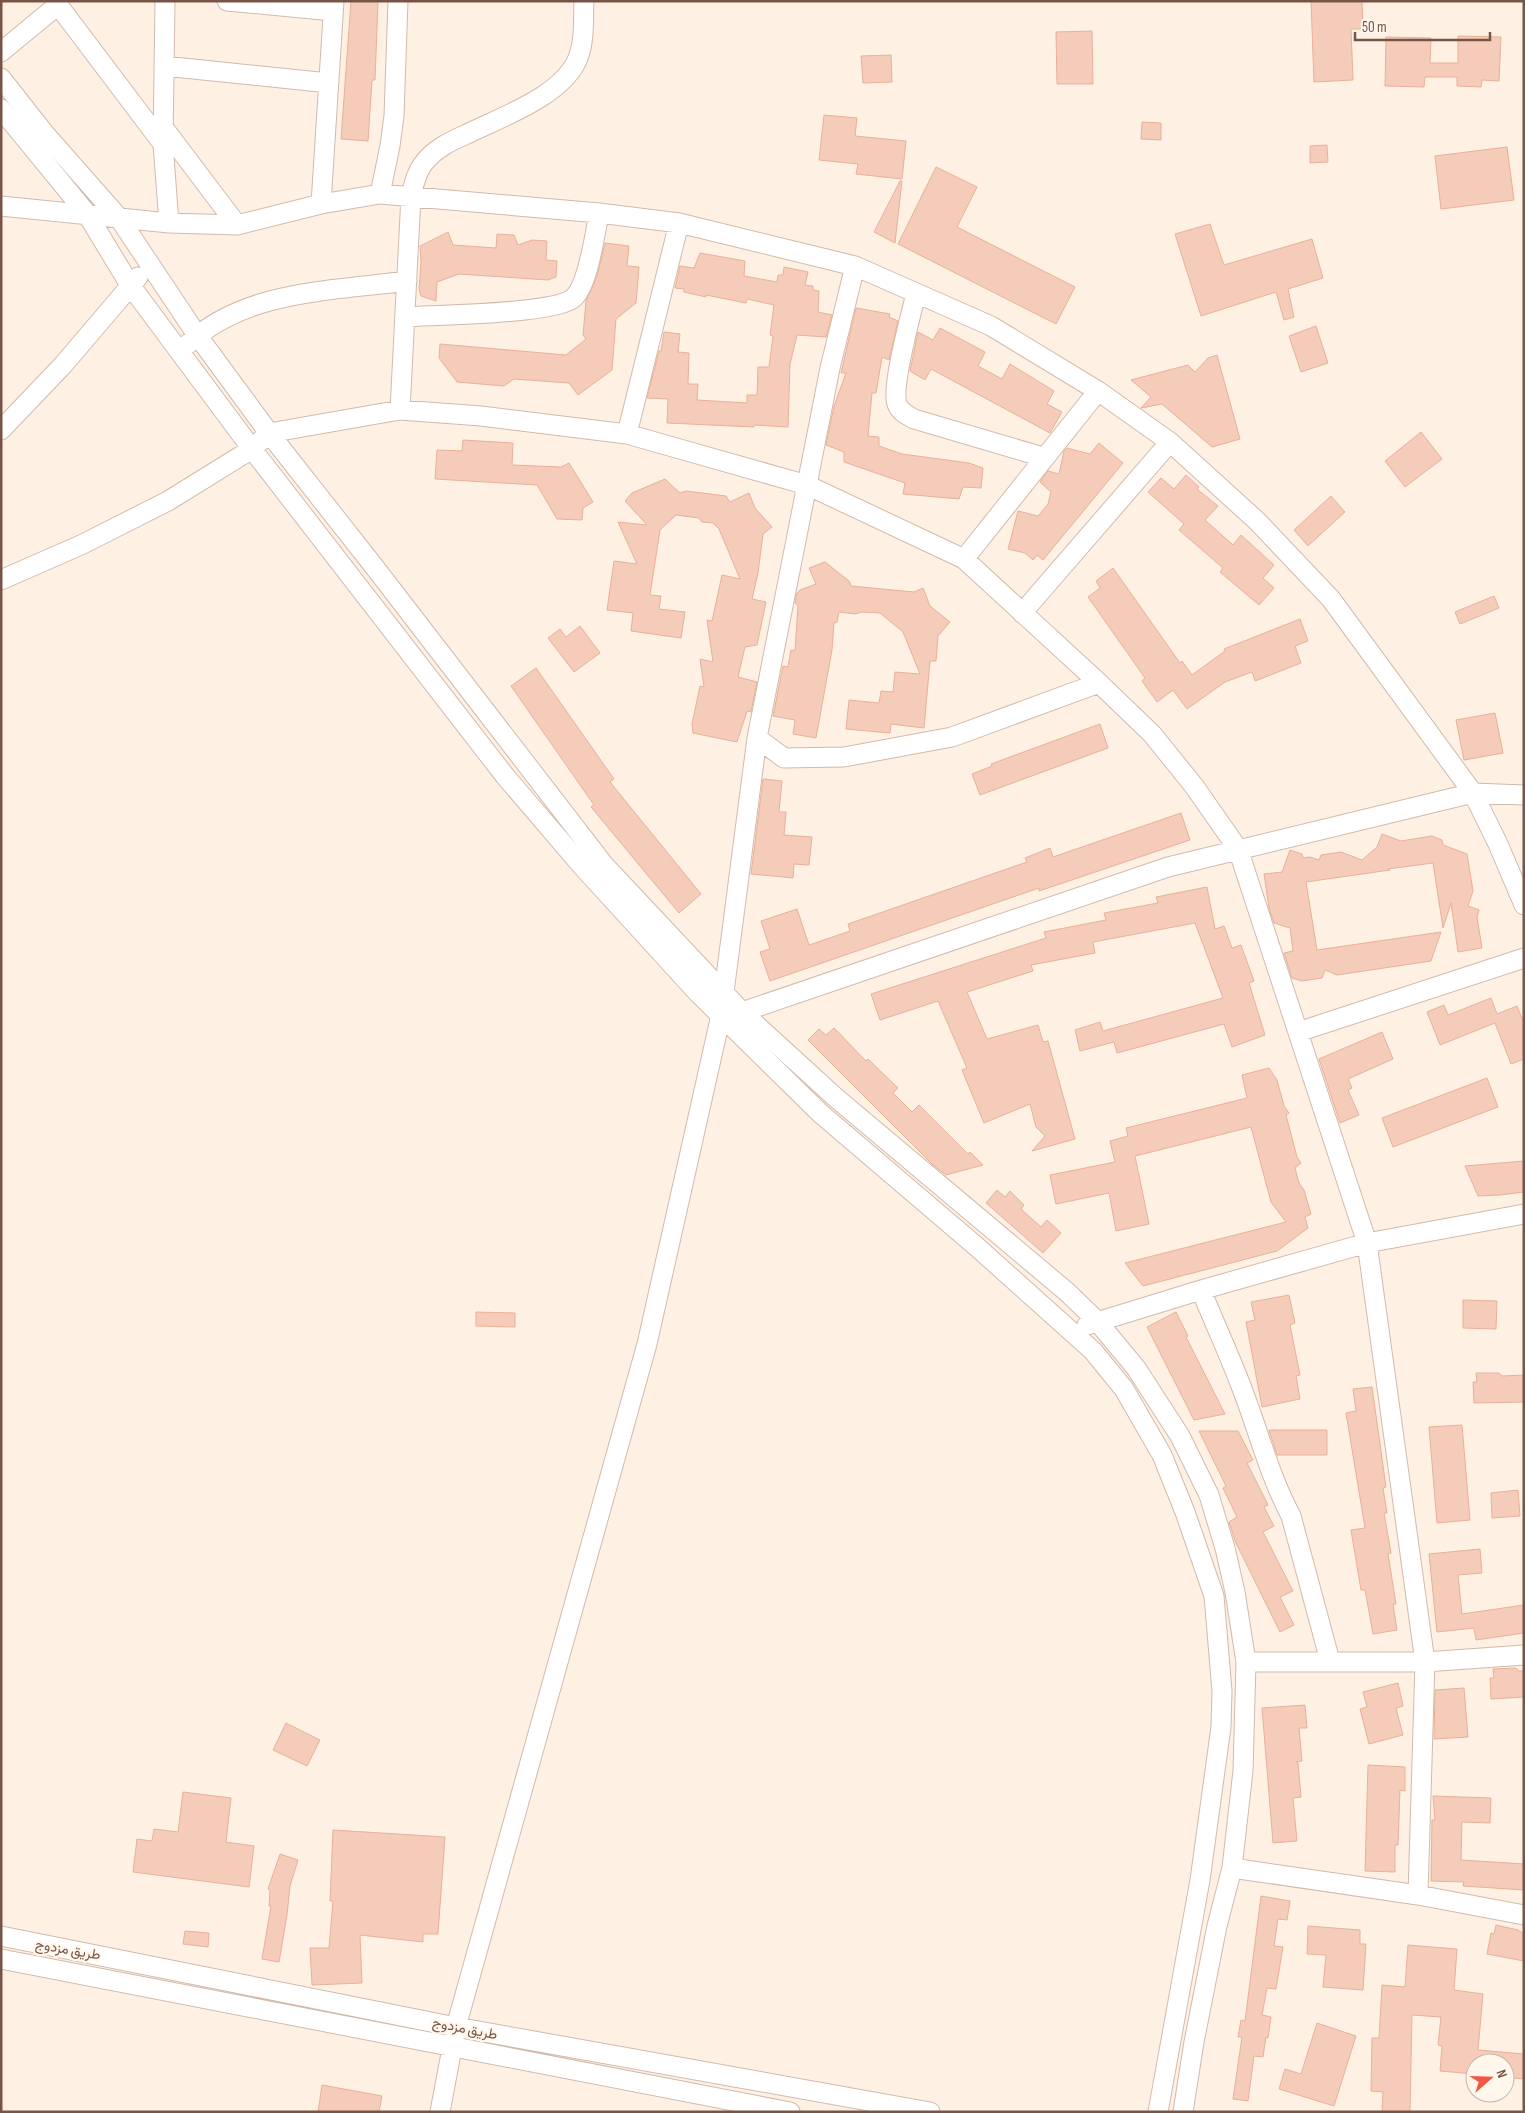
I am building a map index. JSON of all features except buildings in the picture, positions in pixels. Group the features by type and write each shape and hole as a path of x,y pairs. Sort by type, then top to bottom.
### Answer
{"street":[{"path":"165,1 163,135 169,222"},
{"path":"228,1 333,6 321,204"},
{"path":"380,194 394,116 398,1"},
{"path":"400,410 411,196 415,179 423,164 435,152 450,142 555,89 568,75 578,59 582,40 584,1"},
{"path":"1,52 56,3 236,225"},
{"path":"164,66 329,83"},
{"path":"1,78 44,134 119,218 197,335 269,433 604,865 722,994 835,1097 1067,1292 1097,1321 1136,1368 1180,1436 1209,1495 1225,1548 1235,1592 1246,1662 1243,1771 1232,1868 1217,1926 1194,2042 1183,2112"},
{"path":"1,109 86,214 130,285 252,449 505,776 582,866 721,1015 820,1114 977,1247 1072,1332 1093,1351 1124,1389 1162,1455 1185,1512 1214,1596 1222,1692 1221,1727 1200,1880 1158,2112"},
{"path":"1,206 119,218 236,225 321,204 380,194 599,213 679,223 855,266 991,326 1098,392 1170,442 1257,521 1331,599 1473,793 1498,844 1524,905"},
{"path":"405,317 549,308 572,299 584,280 599,213"},
{"path":"627,434 679,223"},
{"path":"1,430 63,365 149,265"},
{"path":"440,2112 456,2027 647,1344 721,1015 722,994 757,738 830,368 855,266"},
{"path":"180,351 197,335 240,310 265,302 407,281"},
{"path":"916,293 895,388 898,407 904,414 914,419 1044,458"},
{"path":"964,559 1098,392"},
{"path":"1,580 82,544 168,501 252,449 269,433 400,410 481,416 627,434 807,485 964,559 1099,683 1152,734 1194,786 1238,848 1368,1244 1425,1662 1418,1895"},
{"path":"1022,613 1170,442"},
{"path":"757,738 784,758 844,757 952,737 1099,683"},
{"path":"742,1012 1168,867 1238,848 1473,793 1524,795"},
{"path":"1298,1032 1524,958"},
{"path":"1072,1332 1097,1321 1201,1290 1368,1244 1524,1214"},
{"path":"1201,1290 1242,1387 1283,1501 1291,1516 1330,1661"},
{"path":"1246,1662 1425,1662 1524,1655"},
{"path":"1232,1868 1418,1895 1524,1915"},
{"name":"طريق مزدوج","path":"1,1936 456,2027 930,2112"},
{"path":"1,1959 790,2112"},
{"path":"159,1989 162,1967"},
{"path":"381,2032 384,2012"}]}
